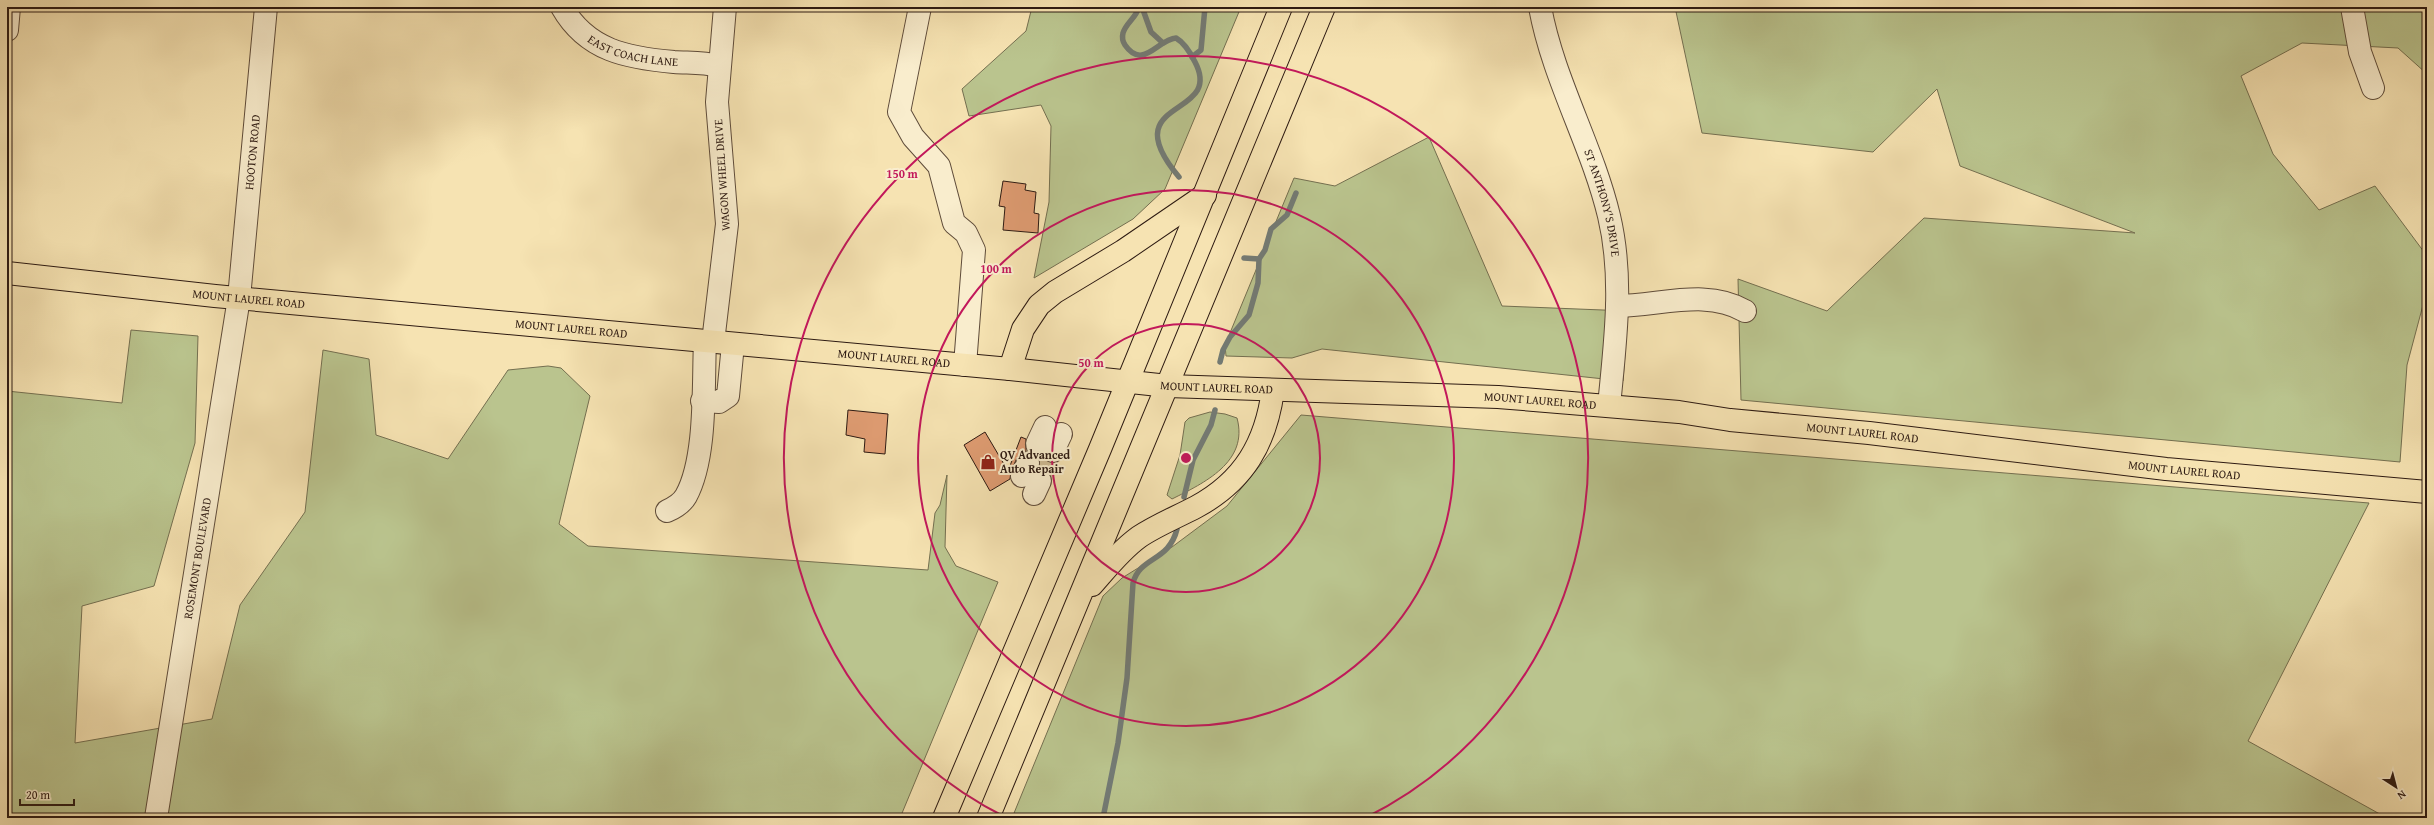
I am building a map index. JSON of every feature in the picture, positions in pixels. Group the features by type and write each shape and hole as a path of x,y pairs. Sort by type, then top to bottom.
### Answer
{"main road":[{"path":"944,818 1128,382 1281,7"},
{"path":"988,818 1082,596 1324,7"},
{"path":"1010,369 1023,329 1039,305 1055,292 1123,251 1205,195"},
{"name":"MOUNT LAUREL ROAD","path":"7,273 139,289 1010,369 1168,386 1498,397 1679,412 1730,420 1869,433 2166,469 2427,492"},
{"path":"1082,596 1121,553 1138,538 1213,496 1239,476 1252,457 1264,429 1273,390"}],"street":[{"path":"7,30 9,7"},
{"name":"HOOTON ROAD","path":"239,298 266,7"},
{"name":"EAST COACH LANE","path":"562,7 572,23 593,41 630,58 674,62 698,62 719,66"},
{"name":"WAGON WHEEL DRIVE","path":"667,511 676,507 685,497 699,459 702,401 717,343 727,224 718,112 719,66 725,7"},
{"name":"ST ANTHONY'S DRIVE","path":"1540,7 1553,55 1609,216 1615,248 1617,306 1609,406"},
{"path":"2352,7 2360,52 2373,88"},
{"path":"920,14 899,112 913,137 940,166 954,223 966,233 974,250 965,365"},
{"name":"ROSEMONT BOULEVARD","path":"156,818 239,298"},
{"path":"1617,306 1704,299 1736,305 1745,311"}],"green space":[{"path":"1032,7 1241,7 1165,189 1133,219 1034,278 1049,202 1051,126 1041,105 969,116 962,89 1026,31"},
{"path":"1675,7 2427,7 2427,74 2398,48 2302,43 2241,76 2273,154 2319,210 2375,186 2427,256 2427,290 2407,365 2400,462 1741,400 1738,279 1827,311 1924,218 2135,233 1960,166 1937,89 1873,152 1702,133"},
{"path":"1429,137 1502,306 1628,311 1623,381 1322,349 1292,358 1226,356 1225,345 1294,178 1335,186"},
{"path":"131,330 198,336 195,443 154,586 82,606 75,743 212,719 240,605 305,512 323,350 369,359 376,435 448,459 508,370 548,366 561,368 590,396 559,524 588,546 928,570 935,513 940,505 947,475 945,547 956,566 998,582 900,818 7,818 7,391 122,403"},
{"path":"1210,412 1225,414 1237,418 1239,433 1236,447 1230,459 1210,478 1172,499 1167,495 1180,455 1185,422 1189,418"},
{"path":"1301,415 2369,503 2248,741 2387,818 1012,818 1103,596 1122,578 1172,547 1227,506"}],"building":[{"path":"1003,181 1026,184 1025,190 1036,192 1034,213 1039,214 1038,233 1003,230 1005,207 999,206"},
{"path":"848,410 888,414 885,454 864,452 865,439 846,435"},
{"name":"QV Advanced Auto Repair","path":"985,432 1008,471 1021,437 1026,439 1026,451 1017,458 1011,471 1010,479 990,491 964,445"},
{"path":"1042,455 1048,462 1057,462 1051,476 1046,470 1039,469 1038,456"}],"waterway":[{"path":"1139,7 1138,11 1126,26 1123,33 1125,45 1132,52 1138,55 1150,52 1163,43 1176,38 1185,46 1192,56 1200,80 1196,93 1163,120 1157,133 1162,151 1179,177"},
{"path":"1142,7 1151,32 1163,43"},
{"path":"1192,57 1201,50 1205,7"},
{"path":"1220,362 1223,350 1230,337 1249,315 1258,283 1259,259 1265,250 1271,229 1287,215 1296,193"},
{"path":"1244,258 1259,259"},
{"path":"1184,497 1193,460 1211,425 1215,410"},
{"path":"1103,818 1118,743 1127,678 1133,583 1137,574 1142,568 1168,548 1177,529"}],"tunnel":[{"path":"1040,481 1053,451"}],"place":[{"name":"QV Advanced Auto Repair","path":"988,462"}]}
